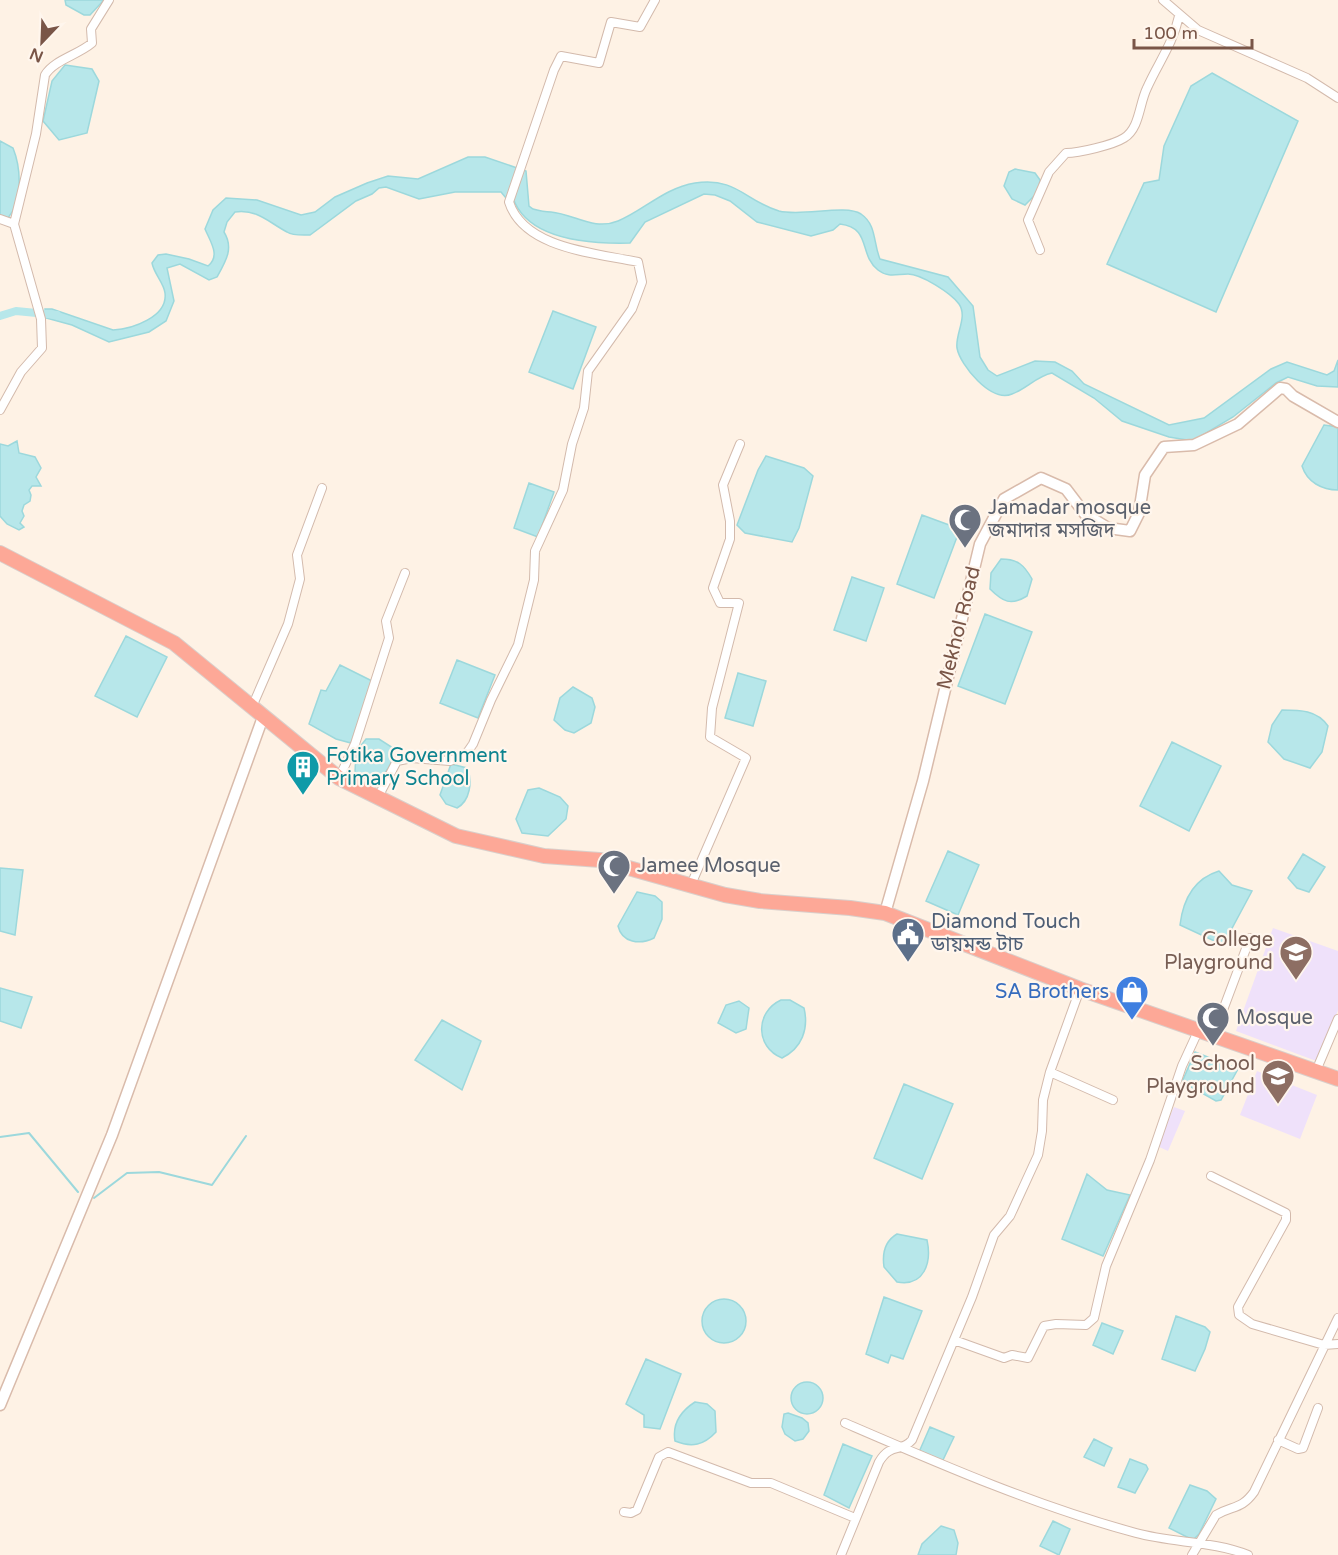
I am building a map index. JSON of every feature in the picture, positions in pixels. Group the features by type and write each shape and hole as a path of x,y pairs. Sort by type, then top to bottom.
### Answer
{"highway":[{"path":"0,554 174,643 339,778 377,799 472,842 544,856 600,860 690,887 760,901 885,913 1080,989 1338,1079"},
{"path":"0,559 27,566"},
{"path":"1316,1071 1338,1073"}],"street":[{"path":"0,410 21,372 42,348 41,319 14,224 36,134 45,75 49,68 82,51 92,43 91,29 109,0"},
{"path":"377,799 397,761 412,758 450,761 466,754 473,744 491,700 518,645 534,580 535,552 563,490 572,444 584,408 588,371 632,309 642,282 638,262 552,245 513,216 509,202 554,70 561,56 599,63 611,22 640,27 655,0"},
{"path":"1163,0 1198,30 1307,78 1338,98"},
{"path":"1040,250 1028,220 1049,172 1066,153 1078,153 1124,139 1134,127 1147,88 1164,58 1179,16"},
{"path":"0,219 14,224"},
{"name":"Mekhol Road","path":"885,913 922,781 980,544 1004,499 1041,478 1066,489 1085,514 1108,528 1130,531 1139,513 1145,475 1164,447 1194,445 1238,424 1280,388 1286,389 1293,396 1338,422"},
{"path":"690,887 746,758 710,737 712,708 739,603 720,603 713,588 730,539 730,521 723,485 740,444"},
{"path":"0,1405 112,1135 288,624 300,579 297,555 322,488"},
{"path":"339,778 358,733 388,638 386,621 405,573"},
{"path":"1214,1034 1250,938"},
{"path":"841,1555 882,1456 888,1449 902,1448 912,1440 954,1340 994,1235 1010,1215 1038,1155 1042,1131 1042,1100 1080,989"},
{"path":"1316,1071 1338,1019"},
{"path":"954,1340 1004,1358 1012,1355 1028,1358 1044,1326 1086,1325 1094,1318 1106,1266 1150,1160 1182,1066 1199,1029"},
{"path":"1050,1072 1113,1100"},
{"path":"1210,1176 1286,1213 1286,1220 1238,1307 1239,1315 1252,1324 1324,1345 1338,1344"},
{"path":"1192,1555 1216,1515 1246,1503 1338,1318"},
{"path":"1278,1440 1298,1449 1303,1448 1318,1408"},
{"path":"845,1423 1047,1506 1138,1533 1197,1545 1220,1545 1248,1555"},
{"path":"624,1512 631,1513 638,1510 659,1457 668,1452 751,1483 771,1483 855,1518"}],"shaded area":[{"name":"College Playground","path":"1273,928 1338,951 1338,1010 1319,1062 1236,1031"},
{"name":"School Playground","path":"1257,1071 1317,1095 1300,1139 1240,1115"},
{"path":"1174,1107 1185,1111 1168,1151 1157,1146"}],"water":[{"path":"65,0 103,1 90,15 84,15 66,5"},
{"path":"65,65 92,69 99,81 87,133 59,140 43,121 52,81"},
{"path":"1212,73 1298,121 1216,312 1107,264 1144,183 1159,180 1164,146 1191,86"},
{"path":"0,141 13,148 19,174 16,202 8,218 0,216"},
{"path":"468,157 485,157 526,171 529,206 533,209 559,213 592,223 609,224 618,221 673,190 695,183 709,182 731,187 779,211 799,213 854,211 870,223 880,259 948,277 973,306 980,357 988,370 997,376 1035,361 1055,362 1072,371 1084,384 1169,425 1204,418 1271,369 1287,362 1327,375 1334,371 1338,360 1338,387 1317,386 1288,377 1276,383 1233,417 1193,441 1169,437 1122,421 1094,398 1052,373 1012,394 995,393 978,381 959,355 957,343 962,314 959,304 943,290 920,277 908,274 889,275 878,270 868,257 861,236 850,226 840,224 833,230 811,236 757,222 730,201 715,195 704,194 645,222 630,243 580,241 546,231 532,223 521,212 513,198 506,198 501,192 455,192 419,199 386,187 379,188 356,201 310,235 292,234 257,214 235,212 227,222 224,232 229,249 217,277 209,280 180,264 167,268 174,301 166,321 149,332 109,342 72,325 46,318 45,309 52,309 113,330 139,324 155,315 161,309 165,293 152,263 158,255 166,254 208,266 214,258 214,253 205,229 213,210 226,198 257,200 301,215 315,212 335,197 367,183 388,176 418,179"},
{"path":"1015,169 1035,173 1040,180 1038,192 1025,205 1012,199 1004,186 1009,172"},
{"path":"553,311 596,327 573,389 529,372"},
{"path":"1324,425 1338,427 1338,490 1326,488 1311,481 1302,466"},
{"path":"17,441 19,453 35,457 41,468 36,477 41,486 32,486 29,490 30,501 24,505 22,511 24,516 20,523 24,527 19,530 7,524 0,516 0,444 8,446"},
{"path":"766,456 804,468 813,476 799,528 792,542 745,533 737,525 758,470"},
{"path":"529,483 554,492 538,537 514,528"},
{"path":"922,515 960,529 934,598 897,584"},
{"path":"1001,559 1016,562 1026,570 1032,579 1027,596 1012,602 1003,600 990,589 991,573"},
{"path":"852,577 884,588 866,641 834,630"},
{"path":"985,614 1032,632 1005,704 958,686"},
{"path":"126,636 167,657 137,717 95,696"},
{"path":"457,660 495,675 478,718 440,703"},
{"path":"340,665 372,681 351,743 336,739 309,724 321,690 326,691"},
{"path":"738,673 766,681 753,726 725,718"},
{"path":"573,687 592,698 595,707 591,723 574,733 565,730 554,720 560,698"},
{"path":"1282,710 1313,714 1328,726 1322,752 1310,768 1284,759 1268,742 1272,725"},
{"path":"366,739 379,739 393,748 390,766 377,781 361,777 355,772 356,752"},
{"path":"1172,742 1221,766 1189,831 1140,806"},
{"path":"451,764 467,768 470,779 465,801 457,808 446,804 440,795"},
{"path":"539,788 560,797 568,806 566,819 548,836 522,833 516,819 528,790"},
{"path":"948,851 979,865 958,915 926,901"},
{"path":"1303,854 1325,867 1309,892 1297,888 1288,878"},
{"path":"0,868 23,870 15,935 0,931"},
{"path":"1219,871 1232,885 1252,891 1223,945 1180,925 1187,899 1196,885 1202,879"},
{"path":"637,892 655,896 662,902 662,919 654,938 638,942 623,936 618,926"},
{"path":"0,988 32,997 21,1028 0,1021"},
{"path":"781,1000 790,1000 804,1008 805,1016 805,1030 799,1043 795,1049 782,1058 767,1046 762,1029 766,1013 772,1005"},
{"path":"739,1001 749,1008 746,1029 736,1033 718,1023 726,1005"},
{"path":"442,1020 481,1041 462,1090 415,1060"},
{"path":"1195,1052 1238,1069 1221,1100 1216,1101 1182,1082"},
{"path":"904,1084 953,1104 922,1179 874,1158"},
{"path":"1087,1174 1107,1190 1130,1195 1103,1256 1062,1239"},
{"path":"897,1234 927,1240 927,1265 920,1277 914,1281 897,1282 884,1267 885,1248"},
{"path":"884,1297 922,1311 903,1359 891,1355 888,1363 866,1354"},
{"path":"724,1299 739,1306 746,1321 739,1336 724,1343 709,1336 702,1321 709,1306"},
{"path":"1176,1316 1205,1327 1210,1332 1195,1371 1162,1359"},
{"path":"1102,1323 1123,1331 1113,1354 1093,1345"},
{"path":"646,1359 681,1374 660,1429 644,1427 644,1415 626,1404"},
{"path":"807,1382 818,1387 823,1398 818,1409 807,1414 796,1409 791,1398 796,1387"},
{"path":"695,1402 707,1404 715,1411 716,1432 707,1440 697,1444 675,1441 675,1429 679,1418"},
{"path":"788,1413 808,1423 809,1431 803,1439 795,1441 785,1434 782,1427 784,1414"},
{"path":"930,1427 954,1437 942,1462 919,1452"},
{"path":"1094,1439 1112,1448 1104,1466 1084,1457"},
{"path":"843,1444 872,1456 849,1508 824,1495"},
{"path":"1130,1459 1146,1465 1148,1469 1135,1493 1118,1487"},
{"path":"1190,1485 1207,1491 1216,1499 1199,1534 1193,1540 1169,1528"},
{"path":"1053,1521 1070,1529 1059,1555 1040,1546"},
{"path":"941,1526 954,1530 958,1543 956,1555 918,1555 922,1544"}],"waterway":[{"path":"0,316 16,311 57,315"},
{"path":"0,1137 29,1133 78,1192"},
{"path":"94,1198 127,1173 159,1172 212,1185 246,1136"}],"place":[{"name":"Jamadar mosque জমাদার মসজিদ","path":"965,549"},
{"name":"Fotika Government Primary School","path":"303,796"},
{"name":"Jamee Mosque","path":"614,895"},
{"name":"Diamond Touch ডায়মন্ড টাচ","path":"908,963"},
{"name":"College Playground","path":"1296,981"},
{"name":"SA Brothers","path":"1132,1021"},
{"name":"Mosque","path":"1213,1047"},
{"name":"School Playground","path":"1278,1105"}]}
